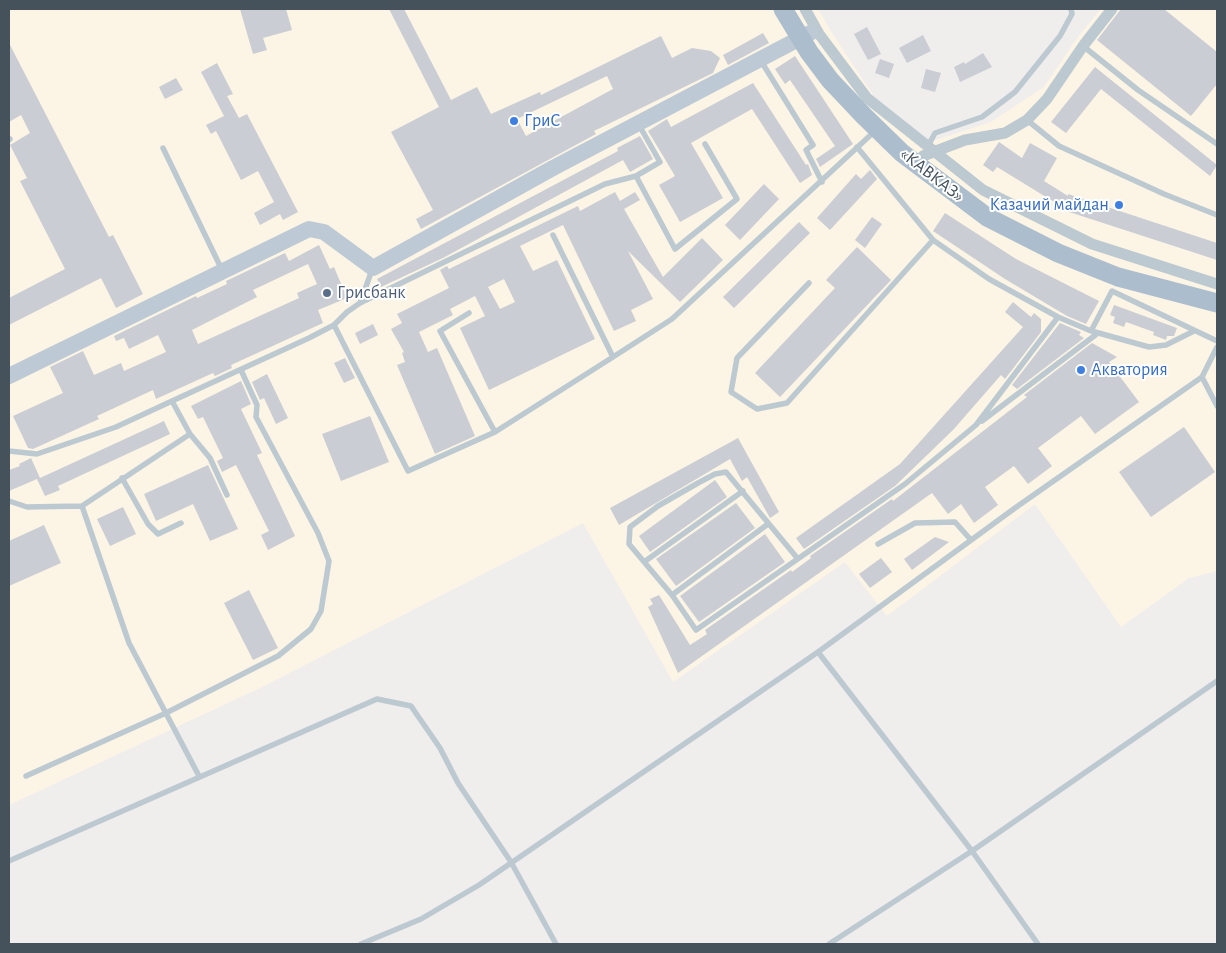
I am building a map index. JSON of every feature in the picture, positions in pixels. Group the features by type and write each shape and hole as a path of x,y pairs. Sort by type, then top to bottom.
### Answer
{"main road":[{"name":"«КАВКАЗ»","path":"783,9 843,81 904,141 928,151 990,206 1043,233 1117,266 1217,293"},
{"name":"«КАВКАЗ»","path":"795,9 805,36 830,80 902,153 987,217 1058,253 1118,277 1217,303"}],"street":[{"path":"805,9 819,34 867,98 928,151 983,190 1092,244 1217,284"},
{"path":"928,151 965,140 1005,134 1027,120 1047,99 1083,46 1112,9"},
{"path":"9,376 309,229 324,232 373,268 553,168 805,36"}],"lane":[{"path":"928,151 935,133 982,116 1015,92 1060,36 1072,14 1071,9"},
{"path":"1083,46 1138,90 1217,144"},
{"path":"760,60 813,145 806,150 822,182"},
{"path":"1027,120 1059,146 1164,194 1217,215"},
{"path":"9,451 38,454 116,426 241,370 334,324 360,303 604,184 636,176 660,162 638,124"},
{"path":"334,324 408,471 495,432 614,358 672,319 877,129"},
{"path":"636,176 676,249 736,199 705,144"},
{"path":"857,147 933,240 989,280 1058,317 1098,333 1149,347 1166,345 1194,332"},
{"path":"163,148 222,270"},
{"path":"553,235 614,358"},
{"path":"809,283 737,358 731,392 758,409 787,403 933,240"},
{"path":"360,303 373,268"},
{"path":"1091,330 1112,291 1194,332 1217,341"},
{"path":"469,313 440,331 495,432"},
{"path":"976,425 1058,317"},
{"path":"798,559 726,472 715,474 658,506 630,527 629,544 672,595 696,630 798,559 905,484 976,425 1098,333"},
{"path":"361,944 421,919 479,885 818,652 971,540 1202,377 1217,346"},
{"path":"26,776 166,713 278,656 311,629 321,611 330,561 318,533 256,417 257,405 241,370"},
{"path":"1202,377 1217,406"},
{"path":"172,401 190,434 210,458 227,496"},
{"path":"9,500 27,507 82,506 190,434"},
{"path":"122,478 148,524 158,534 181,523"},
{"path":"644,562 742,491"},
{"path":"82,506 129,643 199,776"},
{"path":"878,544 915,523 955,522 971,540"},
{"path":"672,595 768,524"},
{"path":"818,652 972,851 1038,944"},
{"path":"829,944 972,851 1217,682"},
{"path":"9,861 377,699 411,706 440,748 458,783 511,862 556,944"}],"shaded area":[{"path":"9,9 818,9 887,116 924,144 991,122 1044,87 1080,34 1101,9 1217,9 1217,571 1189,578 1121,627 1035,504 887,616 845,562 673,682 583,523 260,688 9,805"}],"building":[{"path":"240,9 286,9 292,30 263,38 267,50 253,54"},
{"path":"389,9 404,9 451,100 477,87 491,114 540,92 541,95 661,36 672,58 692,48 711,51 720,58 713,73 594,131 596,134 421,229 416,219 433,210 391,132 439,107","holes":["607,76 613,89 526,136 517,119"]},
{"path":"1121,9 1164,9 1217,52 1217,84 1191,116 1097,40"},
{"path":"867,27 881,54 868,60 854,34"},
{"path":"763,33 769,43 728,65 723,55"},
{"path":"923,35 931,51 907,63 899,48"},
{"path":"9,43 109,237 113,235 143,294 116,308 101,278 9,325 9,298 65,269 20,181 27,178 10,145 30,133 21,115 9,122"},
{"path":"983,53 992,67 960,82 954,67 964,62 965,64"},
{"path":"795,56 853,144 820,167 816,159 835,146 790,80 785,84 775,69"},
{"path":"880,59 894,64 889,78 875,73"},
{"path":"217,63 233,94 227,96 239,118 247,114 298,212 283,220 280,214 260,225 254,213 274,202 258,171 241,180 216,131 211,134 206,125 224,116 201,72"},
{"path":"1095,67 1217,165 1210,176 1101,89 1066,133 1051,122"},
{"path":"926,69 941,73 935,92 921,88"},
{"path":"176,78 183,90 165,99 159,87"},
{"path":"753,83 806,165 808,164 812,175 800,183 752,109 691,143 723,198 680,222 659,185 675,176 648,131 667,119 671,127"},
{"path":"640,136 653,159 630,172 623,160 443,258 381,287 377,279 618,151 617,148"},
{"path":"999,142 1022,158 1030,143 1057,158 1044,181 1068,196 1068,194 1217,243 1217,260 1063,210 1064,208 997,167 993,172 983,165"},
{"path":"870,170 877,179 830,230 817,218 856,174 861,179"},
{"path":"764,184 779,199 740,240 725,225"},
{"path":"615,192 620,201 635,192 640,200 624,209 663,277 702,238 723,260 680,302 628,251 653,299 631,310 636,321 614,331 563,225 520,246 533,271 557,260 595,339 489,390 460,328 485,316 475,296 450,309 453,315 419,332 428,352 437,348 475,436 435,454 397,365 405,362 402,353 404,352 391,329 402,323 397,314 449,288 440,270 447,266 449,269 578,206 580,211","holes":["504,279 515,302 500,309 488,287"]},
{"path":"945,213 1016,259 1099,301 1086,324 1067,316 1005,279 933,231"},
{"path":"872,217 882,224 865,248 855,240"},
{"path":"799,222 810,233 734,308 723,297"},
{"path":"319,245 330,269 334,267 347,298 318,310 323,323 231,365 232,368 215,376 213,373 156,399 153,390 97,416 99,419 33,449 28,448 13,416 63,393 50,367 83,351 94,375 121,363 124,371 166,352 158,335 129,349 124,338 116,341 114,336 196,296 197,298 227,284 226,281 285,253 289,261","holes":["308,264 317,284 297,293 299,298 198,344 192,330 257,297 253,290"]},
{"path":"857,247 891,280 780,397 755,373 835,288 826,280"},
{"path":"1013,302 1031,317 1034,313 1041,319 1041,332 1005,379 1001,375 953,430 895,486 804,549 796,538 900,464 1023,327 1005,312"},
{"path":"1114,305 1177,328 1174,336 1167,336 1166,340 1153,335 1154,332 1126,322 1124,327 1113,323 1115,317 1110,315"},
{"path":"1060,323 1081,332 1079,335 1084,338 1017,389 1012,385"},
{"path":"373,324 378,335 360,344 355,333"},
{"path":"1092,343 1117,357 1109,362 1139,402 1095,434 1081,416 1038,448 1052,466 1028,484 1014,466 985,487 998,505 974,523 961,504 948,514 932,493 678,673 648,607 653,604 650,599 659,595 690,645 707,634 705,630 791,570 792,572 811,558 810,556 892,499 893,501 1027,397 1024,395"},
{"path":"345,358 355,378 344,383 334,363"},
{"path":"267,374 288,418 276,424 264,398 260,400 252,382"},
{"path":"241,381 251,404 241,409 262,453 257,455 295,536 268,550 261,535 269,531 236,465 222,472 217,461 223,458 203,417 198,419 191,406"},
{"path":"370,416 389,462 341,481 322,434"},
{"path":"164,421 170,434 58,486 60,490 45,496 37,479 9,491 9,470 20,466 19,464 31,458 40,478"},
{"path":"1184,427 1215,472 1151,517 1119,472"},
{"path":"738,438 779,512 770,518 747,477 742,481 730,459 619,525 610,508"},
{"path":"208,465 238,529 210,541 193,504 156,521 144,494"},
{"path":"715,480 727,497 650,552 639,536"},
{"path":"736,503 755,528 676,586 656,559"},
{"path":"123,507 136,534 110,546 97,519"},
{"path":"44,525 61,563 9,586 9,541"},
{"path":"765,534 785,562 699,622 680,596"},
{"path":"935,537 949,542 912,570 904,559"},
{"path":"881,558 892,572 870,588 859,574"},
{"path":"249,590 278,648 253,660 224,603"}],"place":[{"name":"ГриС","path":"514,121"},
{"name":"Казачий майдан","path":"1119,205"},
{"name":"Грисбанк","path":"327,293"},
{"name":"Акватория","path":"1081,370"}]}
